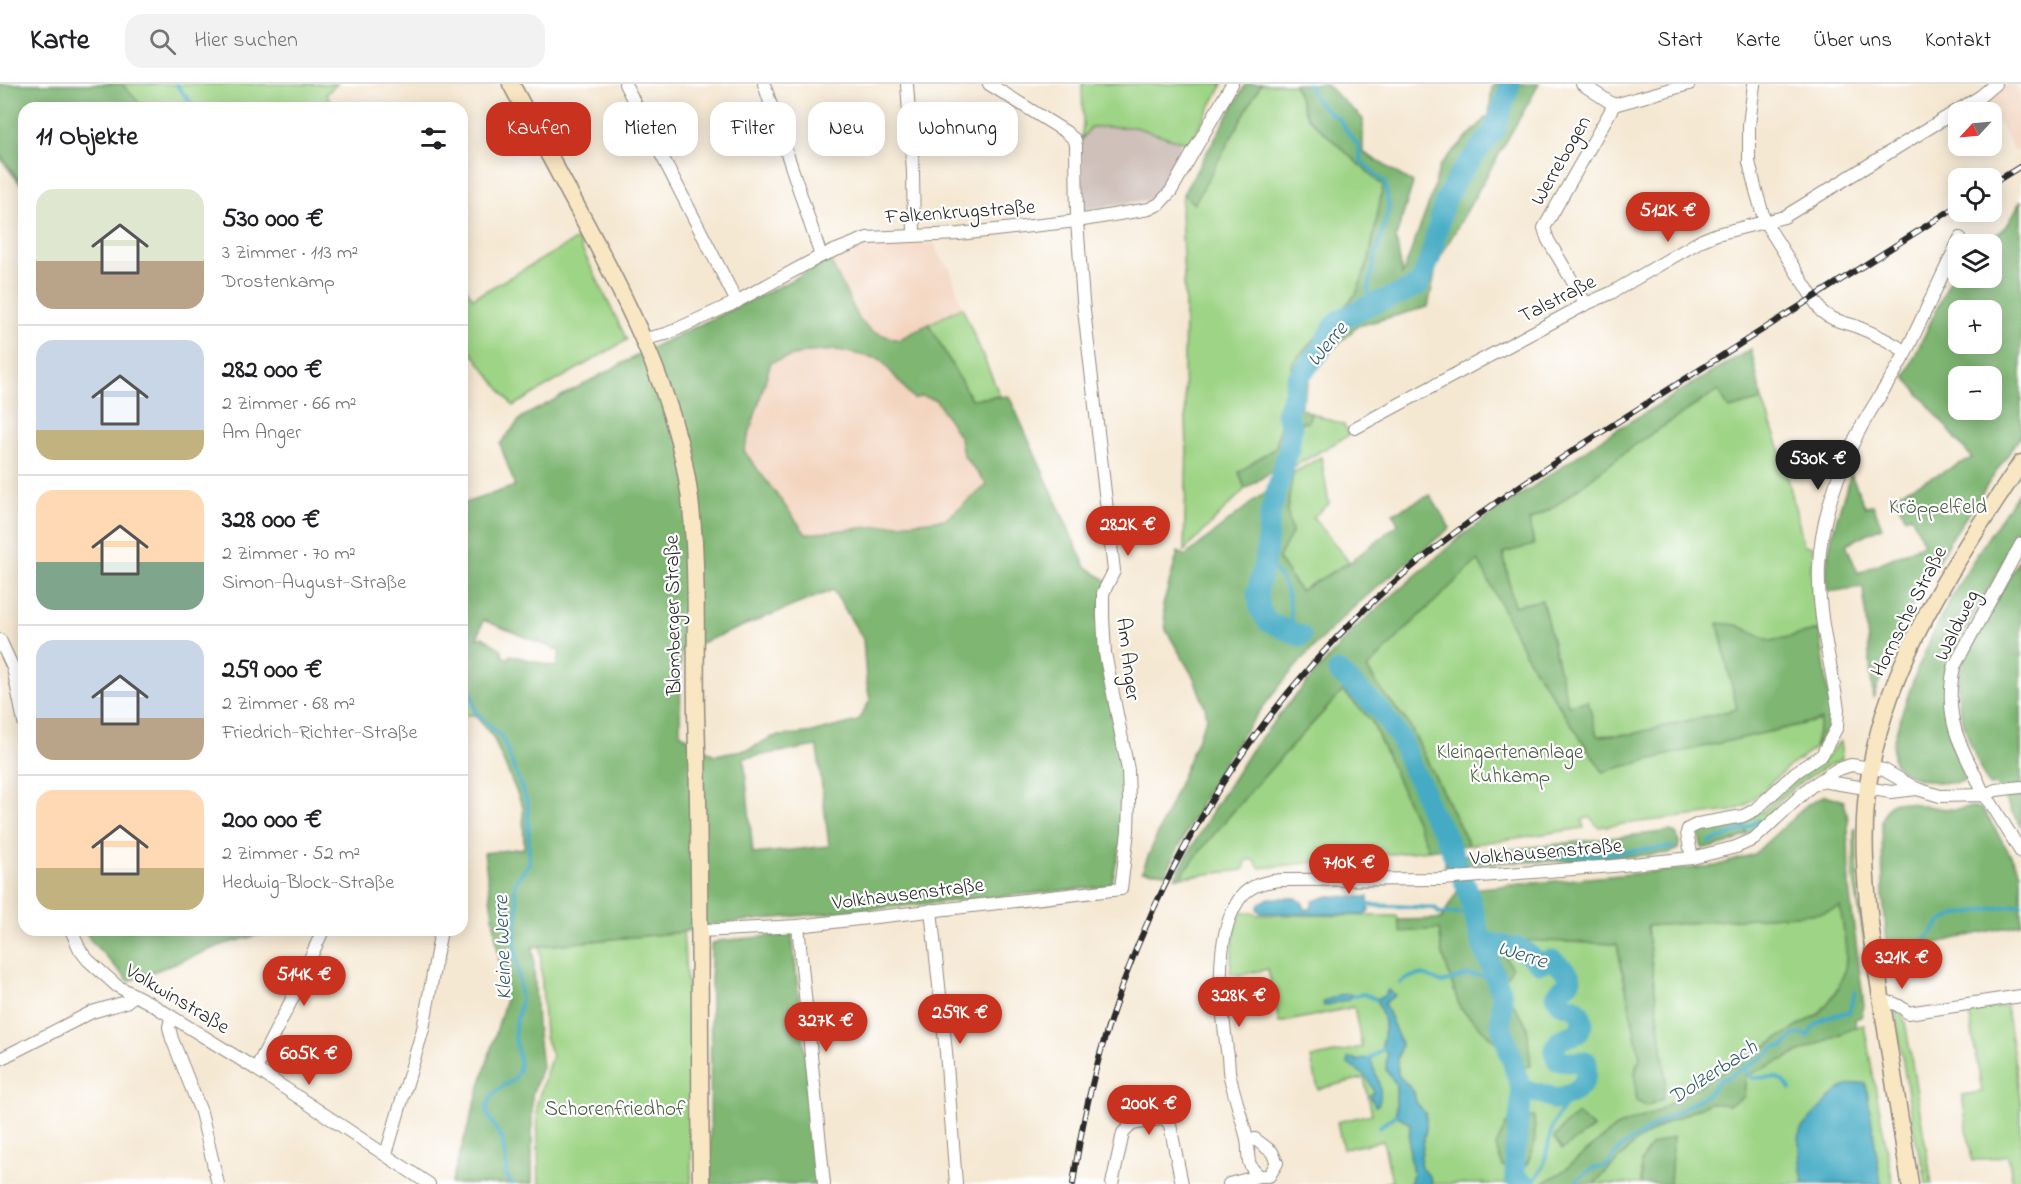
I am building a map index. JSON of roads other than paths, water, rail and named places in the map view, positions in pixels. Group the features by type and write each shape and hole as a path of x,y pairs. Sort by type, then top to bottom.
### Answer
{"street":[{"name":"Blomberger Straße","path":"511,84 608,266 644,339 678,437 688,485 695,576 701,1184"},
{"path":"625,84 737,302"},
{"path":"764,84 821,256"},
{"path":"907,84 913,172 914,235"},
{"name":"Am Anger","path":"989,84 1075,140 1077,221 1083,301 1114,572 1104,593 1105,654 1128,770 1128,831 1121,889"},
{"name":"Falkenkrugstraße","path":"644,339 666,334 737,302 821,256 867,238 958,234 1077,221 1149,210 1159,204 1171,191 1232,84"},
{"path":"1582,84 1614,105"},
{"name":"Werrebogen","path":"1586,304 1548,240 1544,228 1614,105 1689,84"},
{"path":"1754,84 1749,125 1749,162 1765,222 1821,311 1829,318 1894,343 1906,352"},
{"name":"Talstraße","path":"1355,428 1586,304 1611,293 1702,240 1784,217 1981,96 1995,84"},
{"path":"1692,858 1688,829 1698,824 1743,816 1755,810 1796,772 1822,755 1837,727 1838,709 1820,601 1818,566 1826,517 1833,492 1855,438 1906,352 1948,263"},
{"name":"Hornsche Straße","path":"1910,1184 1872,939 1866,880 1865,834 1870,767 1879,731 1897,678 1912,645 1966,547 2021,463"},
{"name":"Waldweg","path":"2021,544 1999,581 1953,672 1950,709 1954,728 1984,795 1991,802 2021,852"},
{"path":"0,640 13,668 18,693"},
{"name":"Volkhausenstraße","path":"1247,1141 1230,1074 1222,1016 1222,964 1229,921 1238,901 1251,888 1270,881 1282,880 1442,879 1692,858 1736,847 1754,839 1810,787 1836,770 1851,765 1870,767"},
{"path":"1870,767 1884,770 1917,789 1940,796 1984,795 1996,790 2021,787"},
{"path":"1821,781 1891,792 1917,789"},
{"name":"Volkhausenstraße","path":"700,931 798,926 1121,889"},
{"path":"931,910 946,1052 956,1184"},
{"path":"798,926 824,1184"},
{"name":"Volkwinstraße","path":"74,936 88,960 117,986 148,1002 256,1069 429,1184"},
{"path":"256,1069 291,1001 320,936"},
{"path":"386,1154 423,1029 440,936"},
{"path":"0,1059 92,1012 120,1004 134,996"},
{"path":"1881,1001 1900,1006 1908,1013 2021,996"},
{"path":"171,1018 169,1027 172,1039 201,1112 218,1184"},
{"path":"1112,1184 1123,1133 1132,1124 1165,1118 1170,1125 1182,1184"},
{"path":"1229,1184 1259,1176 1269,1176 1276,1163 1272,1152 1265,1146 1255,1140 1247,1141 1247,1161 1259,1176"}],"water":[{"path":"1329,896 1368,897 1369,910 1365,915 1261,913 1257,909 1260,903 1269,898 1296,898 1302,902 1305,909 1311,909 1313,901"},
{"path":"1388,990 1395,995 1384,1003 1401,1044 1397,1060 1398,1075 1414,1092 1416,1102 1426,1114 1420,1162 1421,1168 1429,1176 1432,1184 1410,1184 1413,1175 1409,1147 1410,1123 1396,1115 1396,1084 1386,1070 1387,1053 1382,1046 1384,1022 1376,999 1384,996"},
{"path":"1339,995 1353,996 1349,999 1324,1006 1323,1002"},
{"path":"1348,1058 1357,1061 1364,1058 1371,1060 1380,1088 1378,1105 1375,1106 1370,1095 1374,1092 1370,1082 1348,1064"},
{"path":"1866,1084 1881,1184 1803,1184 1799,1151 1802,1128 1838,1091 1846,1086"}],"waterway":[{"name":"Kleine Werre","path":"176,84 190,102"},
{"path":"1308,84 1315,99 1340,120 1358,145 1361,161 1385,183 1389,208 1368,290 1372,304"},
{"name":"Werre","path":"1301,636 1268,622 1260,609 1257,593 1266,554 1270,513 1289,448 1292,428 1286,413 1293,397 1296,380 1321,350 1332,329 1341,319 1419,285 1430,259 1444,203 1457,178 1495,129 1510,84"},
{"path":"1265,558 1279,576 1287,592 1292,631"},
{"name":"Werre","path":"1338,671 1379,709 1400,738 1414,773 1422,786 1429,809 1444,832 1468,891 1481,941 1502,994 1501,1025 1521,1089 1515,1150 1515,1178 1526,1184"},
{"name":"Kleine Werre","path":"468,688 472,693 475,712 502,737 528,805 529,864 516,881 515,891 518,902 515,942 521,1000 515,1037 520,1064 514,1079 499,1089 491,1097 487,1106 487,1113 502,1139 506,1175 512,1184"},
{"path":"1709,842 1735,833 1759,820"},
{"path":"1480,859 1590,855 1673,847"},
{"name":"Dolzerbach","path":"1910,946 1921,944 1941,922 1955,915 2021,904"},
{"path":"1369,905 1435,908 1439,913 1474,914"},
{"name":"Werre","path":"1481,941 1522,949 1539,963 1552,960 1567,972 1571,979 1556,996 1560,1003 1577,1010 1583,1023 1578,1033 1565,1037 1554,1052 1557,1060 1587,1062 1587,1071 1580,1087 1556,1100 1521,1089"},
{"path":"1400,983 1416,975 1426,976 1442,983 1468,975 1495,977"},
{"name":"Dolzerbach","path":"1577,1184 1577,1180 1592,1169 1607,1166 1619,1149 1708,1094 1719,1080 1769,1054 1775,1047 1784,1047 1794,1036 1799,1034 1808,1036 1811,1030 1825,1019 1849,1012 1855,992"},
{"path":"1353,996 1364,994 1376,999"},
{"path":"1369,1059 1384,1048"},
{"path":"1743,1067 1752,1078 1778,1078 1790,1089"},
{"path":"1530,1184 1541,1171 1554,1123 1572,1094"},
{"path":"1379,1127 1396,1115"}],"railway":[{"path":"2002,178 2021,166"},
{"path":"1073,1184 1088,1103 1109,1024 1137,947 1171,872 1212,801 1257,733 1309,669 1365,609 1397,580 1499,500 1948,212"}],"park label":[{"name":"Kröppelfeld","path":"1938,506"},
{"name":"Kleingartenanlage Kuhkamp","path":"1510,763"},
{"name":"Schorenfriedhof","path":"615,1108"}]}
